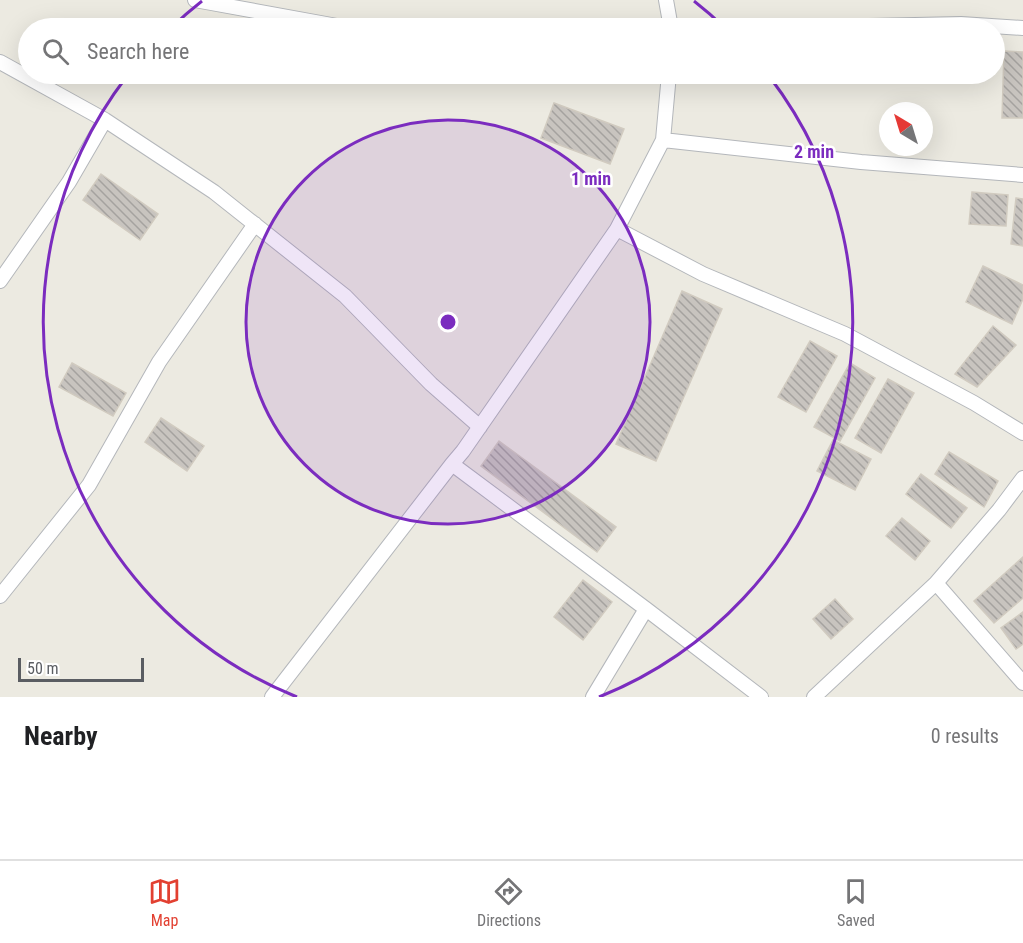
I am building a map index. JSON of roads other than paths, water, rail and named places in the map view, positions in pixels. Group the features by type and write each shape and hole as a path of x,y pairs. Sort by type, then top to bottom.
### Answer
{"street":[{"path":"195,0 293,18"},
{"path":"666,0 669,18"},
{"path":"1005,27 1023,28"},
{"path":"0,62 18,72"},
{"path":"40,84 105,120 214,192 345,296 431,384 480,427"},
{"path":"272,697 464,451 617,229 663,141 668,84"},
{"path":"0,281 69,182 105,120"},
{"path":"663,141 861,162 1023,175"},
{"path":"0,596 89,485 159,362 255,224"},
{"path":"617,229 703,274 845,334 974,403 1023,433"},
{"path":"452,464 761,697"},
{"path":"814,697 936,583 999,510 1023,478"},
{"path":"936,583 1023,683"},
{"path":"593,697 646,609"}]}
